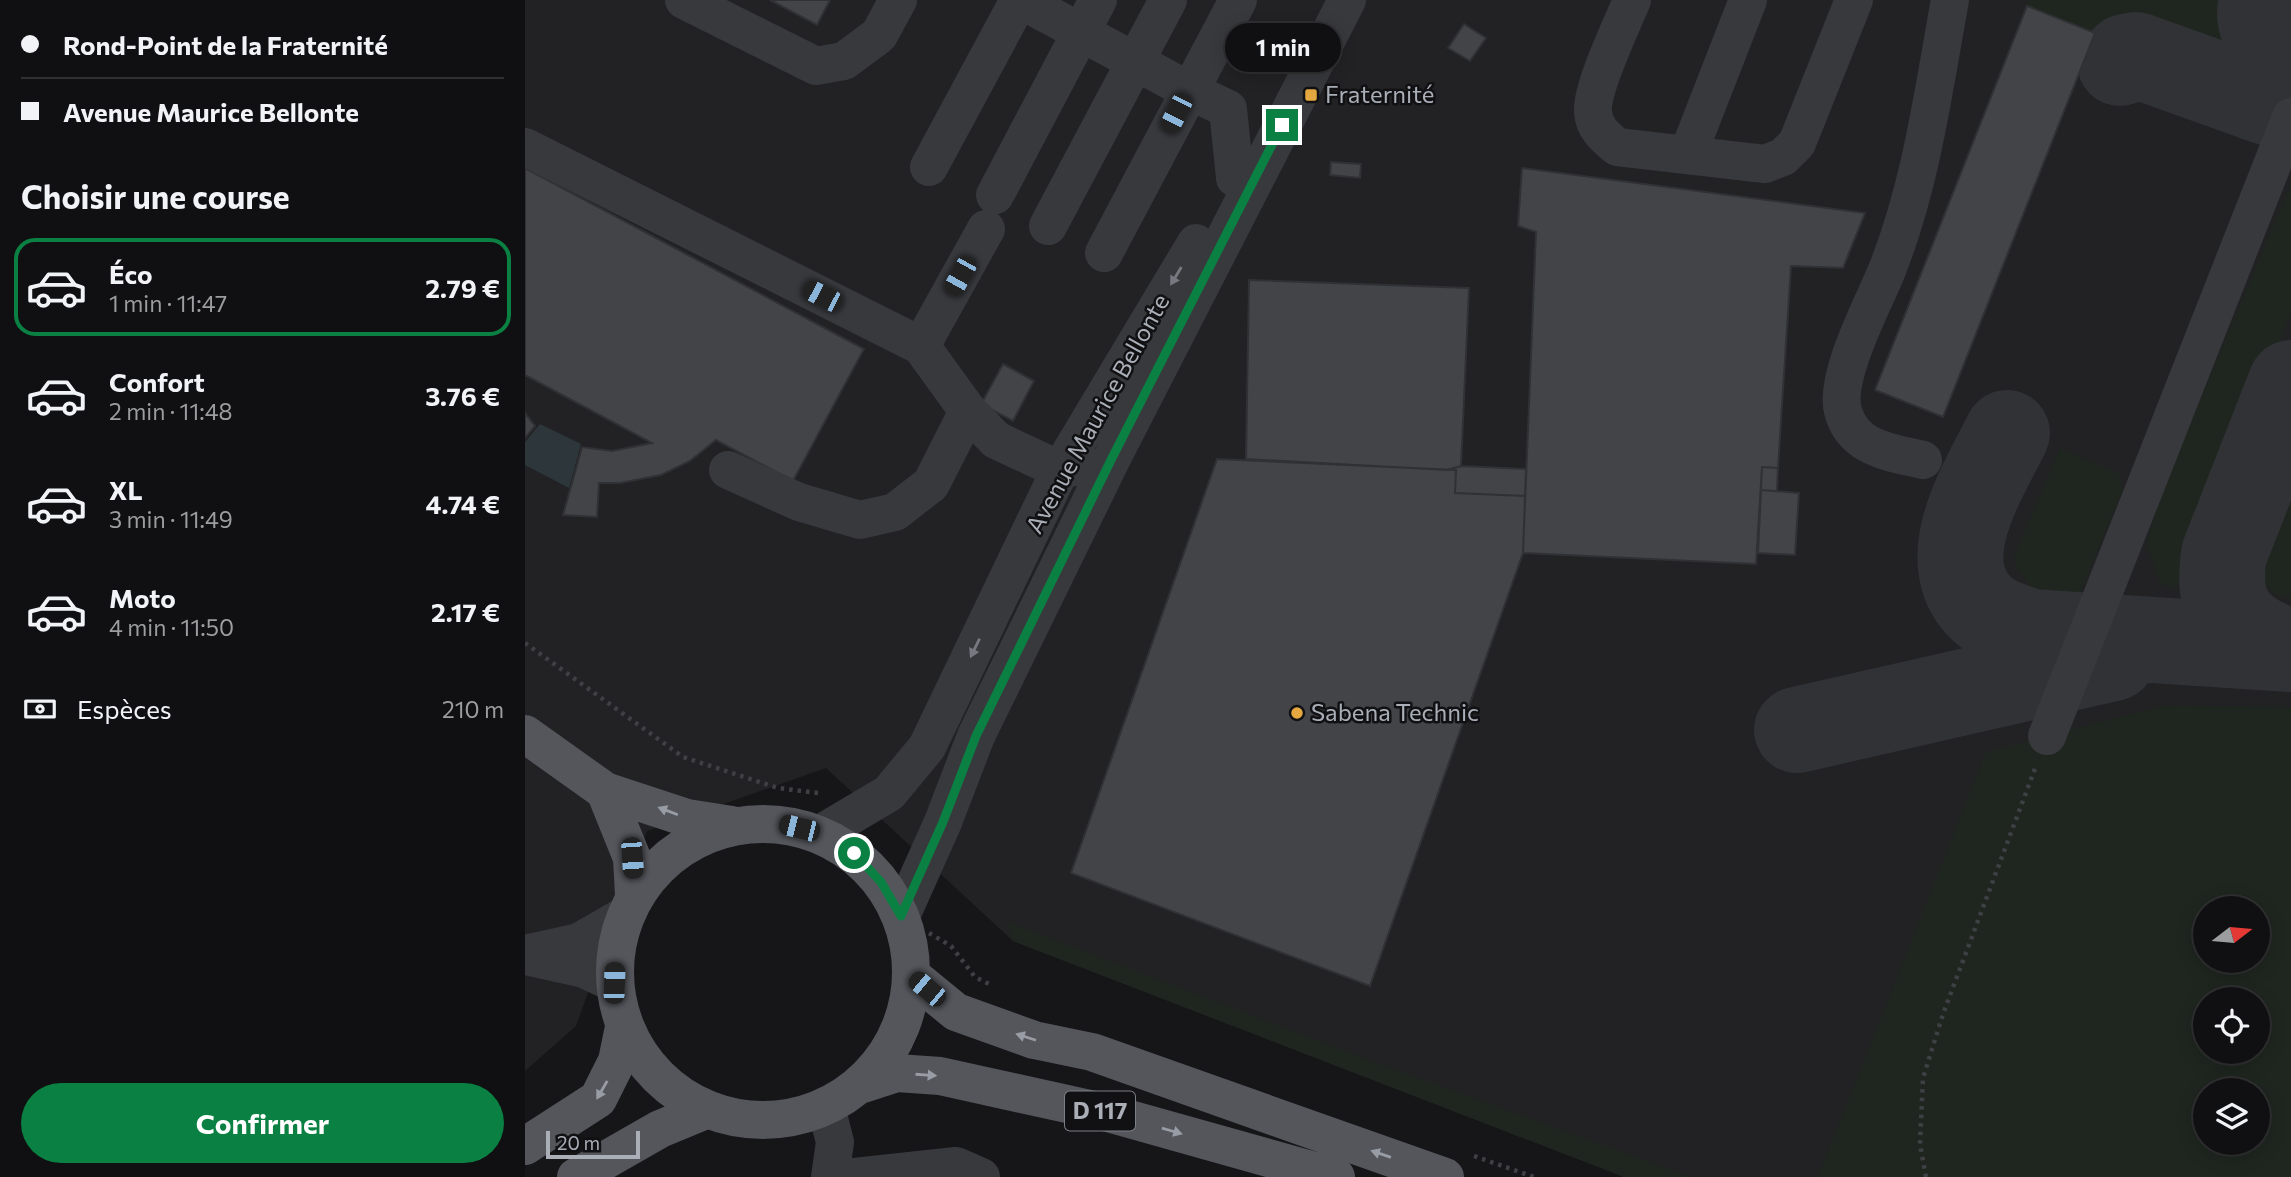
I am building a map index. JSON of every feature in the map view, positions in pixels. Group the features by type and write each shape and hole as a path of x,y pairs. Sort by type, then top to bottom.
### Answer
{"main road":[{"path":"525,734 604,791 687,818 734,825 778,823 820,834 854,853 921,923 908,939 912,975 905,1017 887,1054 860,1085 825,1107 786,1119 745,1120 706,1110 671,1090 644,1061 624,1027 614,983 615,949 630,906 660,863 694,839 734,825"},
{"path":"604,791 632,858 630,906"},
{"name":"D 117","path":"912,975 956,1012 1034,1040 1092,1052 1445,1177"},
{"path":"525,1146 598,1099 617,1061 624,1027"},
{"name":"D 117","path":"860,1085 897,1073 940,1076 1108,1113 1336,1177"},
{"path":"576,1177 660,1129 706,1110"}],"street":[{"path":"684,0 816,66 844,61 880,34 898,0"},
{"path":"929,167 1020,0 1089,16 1135,62 1228,108 1243,183"},
{"path":"1048,226 1168,0"},
{"path":"1104,253 1238,0"},
{"name":"Avenue Maurice Bellonte","path":"921,923 943,822 976,736 1243,183 1324,0"},
{"name":"Avenue Maurice Bellonte","path":"820,834 889,793 927,747 1060,470 1243,183 1347,0"},
{"path":"1632,0 1596,92 1593,112 1599,132 1617,147 1765,164 1783,158 1797,143 1854,0"},
{"path":"1688,154 1748,0"},
{"path":"1923,460 1877,449 1851,433 1842,409 1843,379 1890,264 1914,193 1950,0"},
{"path":"921,346 1089,16"},
{"path":"2047,736 2291,117"},
{"path":"525,147 921,346 968,411 996,440 1060,470 1111,460 1093,415"},
{"path":"728,470 800,502 860,520 895,512 931,484 968,411"},
{"path":"976,736 1014,615 1064,514 1060,470"},
{"path":"525,955 579,942 630,906"},
{"path":"525,955 584,969 614,983"},
{"path":"825,1107 835,1142 830,1177"},
{"path":"854,1177 956,1166 981,1177"}],"path":[{"path":"525,643 683,757 778,788 823,794"},
{"path":"1926,1177 1920,1144 1923,1078 1943,1014 2047,736"}],"shaded area":[{"path":"525,0 2291,0 2291,1177 1624,1177 1013,941 826,768 647,831 576,1026 525,1071"},
{"path":"2029,0 2243,0 2221,55 2116,18 2095,33 2027,6"},
{"path":"2291,184 2291,313 2191,570 2173,588 2161,585 2146,544 2162,491"},
{"path":"540,424 581,444 569,488 525,465 525,442"},
{"path":"2291,446 2291,599 2274,594 2260,576 2252,545"},
{"path":"2060,448 2120,474 2123,489 2080,593 2056,598 2047,597 2031,588 2013,559"},
{"path":"2162,706 2291,707 2291,1177 1818,1177 1986,752"},
{"path":"1008,922 1369,1060 1691,1177 1624,1177 1013,941"}],"building":[{"path":"770,0 830,0 817,25"},
{"path":"2027,6 2095,33 1943,417 1875,390"},
{"path":"1464,24 1486,38 1470,61 1448,48"},
{"path":"1331,162 1361,164 1360,178 1330,175"},
{"path":"525,168 864,349 793,481 716,440 690,461 661,475 620,483 599,483 597,517 563,515 582,447 612,451 652,443 525,375"},
{"path":"1522,168 1865,213 1843,268 1791,266 1778,468 1762,467 1756,564 1523,553 1536,232 1518,226"},
{"path":"1249,280 1469,288 1461,466 1447,470 1246,459"},
{"path":"1003,364 1034,381 1013,421 981,404"},
{"path":"525,413 535,426 525,438"},
{"name":"Sabena Technic","path":"1217,459 1456,470 1455,493 1525,496 1523,553 1370,986 1071,873"},
{"path":"1461,466 1526,469 1525,496 1455,493 1456,470 1447,470"},
{"path":"1762,467 1778,468 1777,491 1761,490"},
{"path":"1761,490 1799,493 1795,555 1758,553"}],"taxiway":[{"path":"2263,0 2260,17 2265,30 2276,41 2291,49"},
{"path":"2120,63 2126,57 2136,55 2267,102 2291,98"},
{"path":"2280,648 2263,641 2239,624 2226,601 2222,572 2224,554 2291,383"},
{"path":"2007,433 1975,497 1961,545 1961,568 1967,589 1987,613 2031,632 2291,649"},
{"path":"1797,730 2113,658"}],"place":[{"name":"Fraternité","path":"1311,95"},
{"name":"Sabena Technic","path":"1297,713"}],"route":[{"path":"854,853 881,882 901,916 943,822 976,736 1111,460 1282,125"}]}
